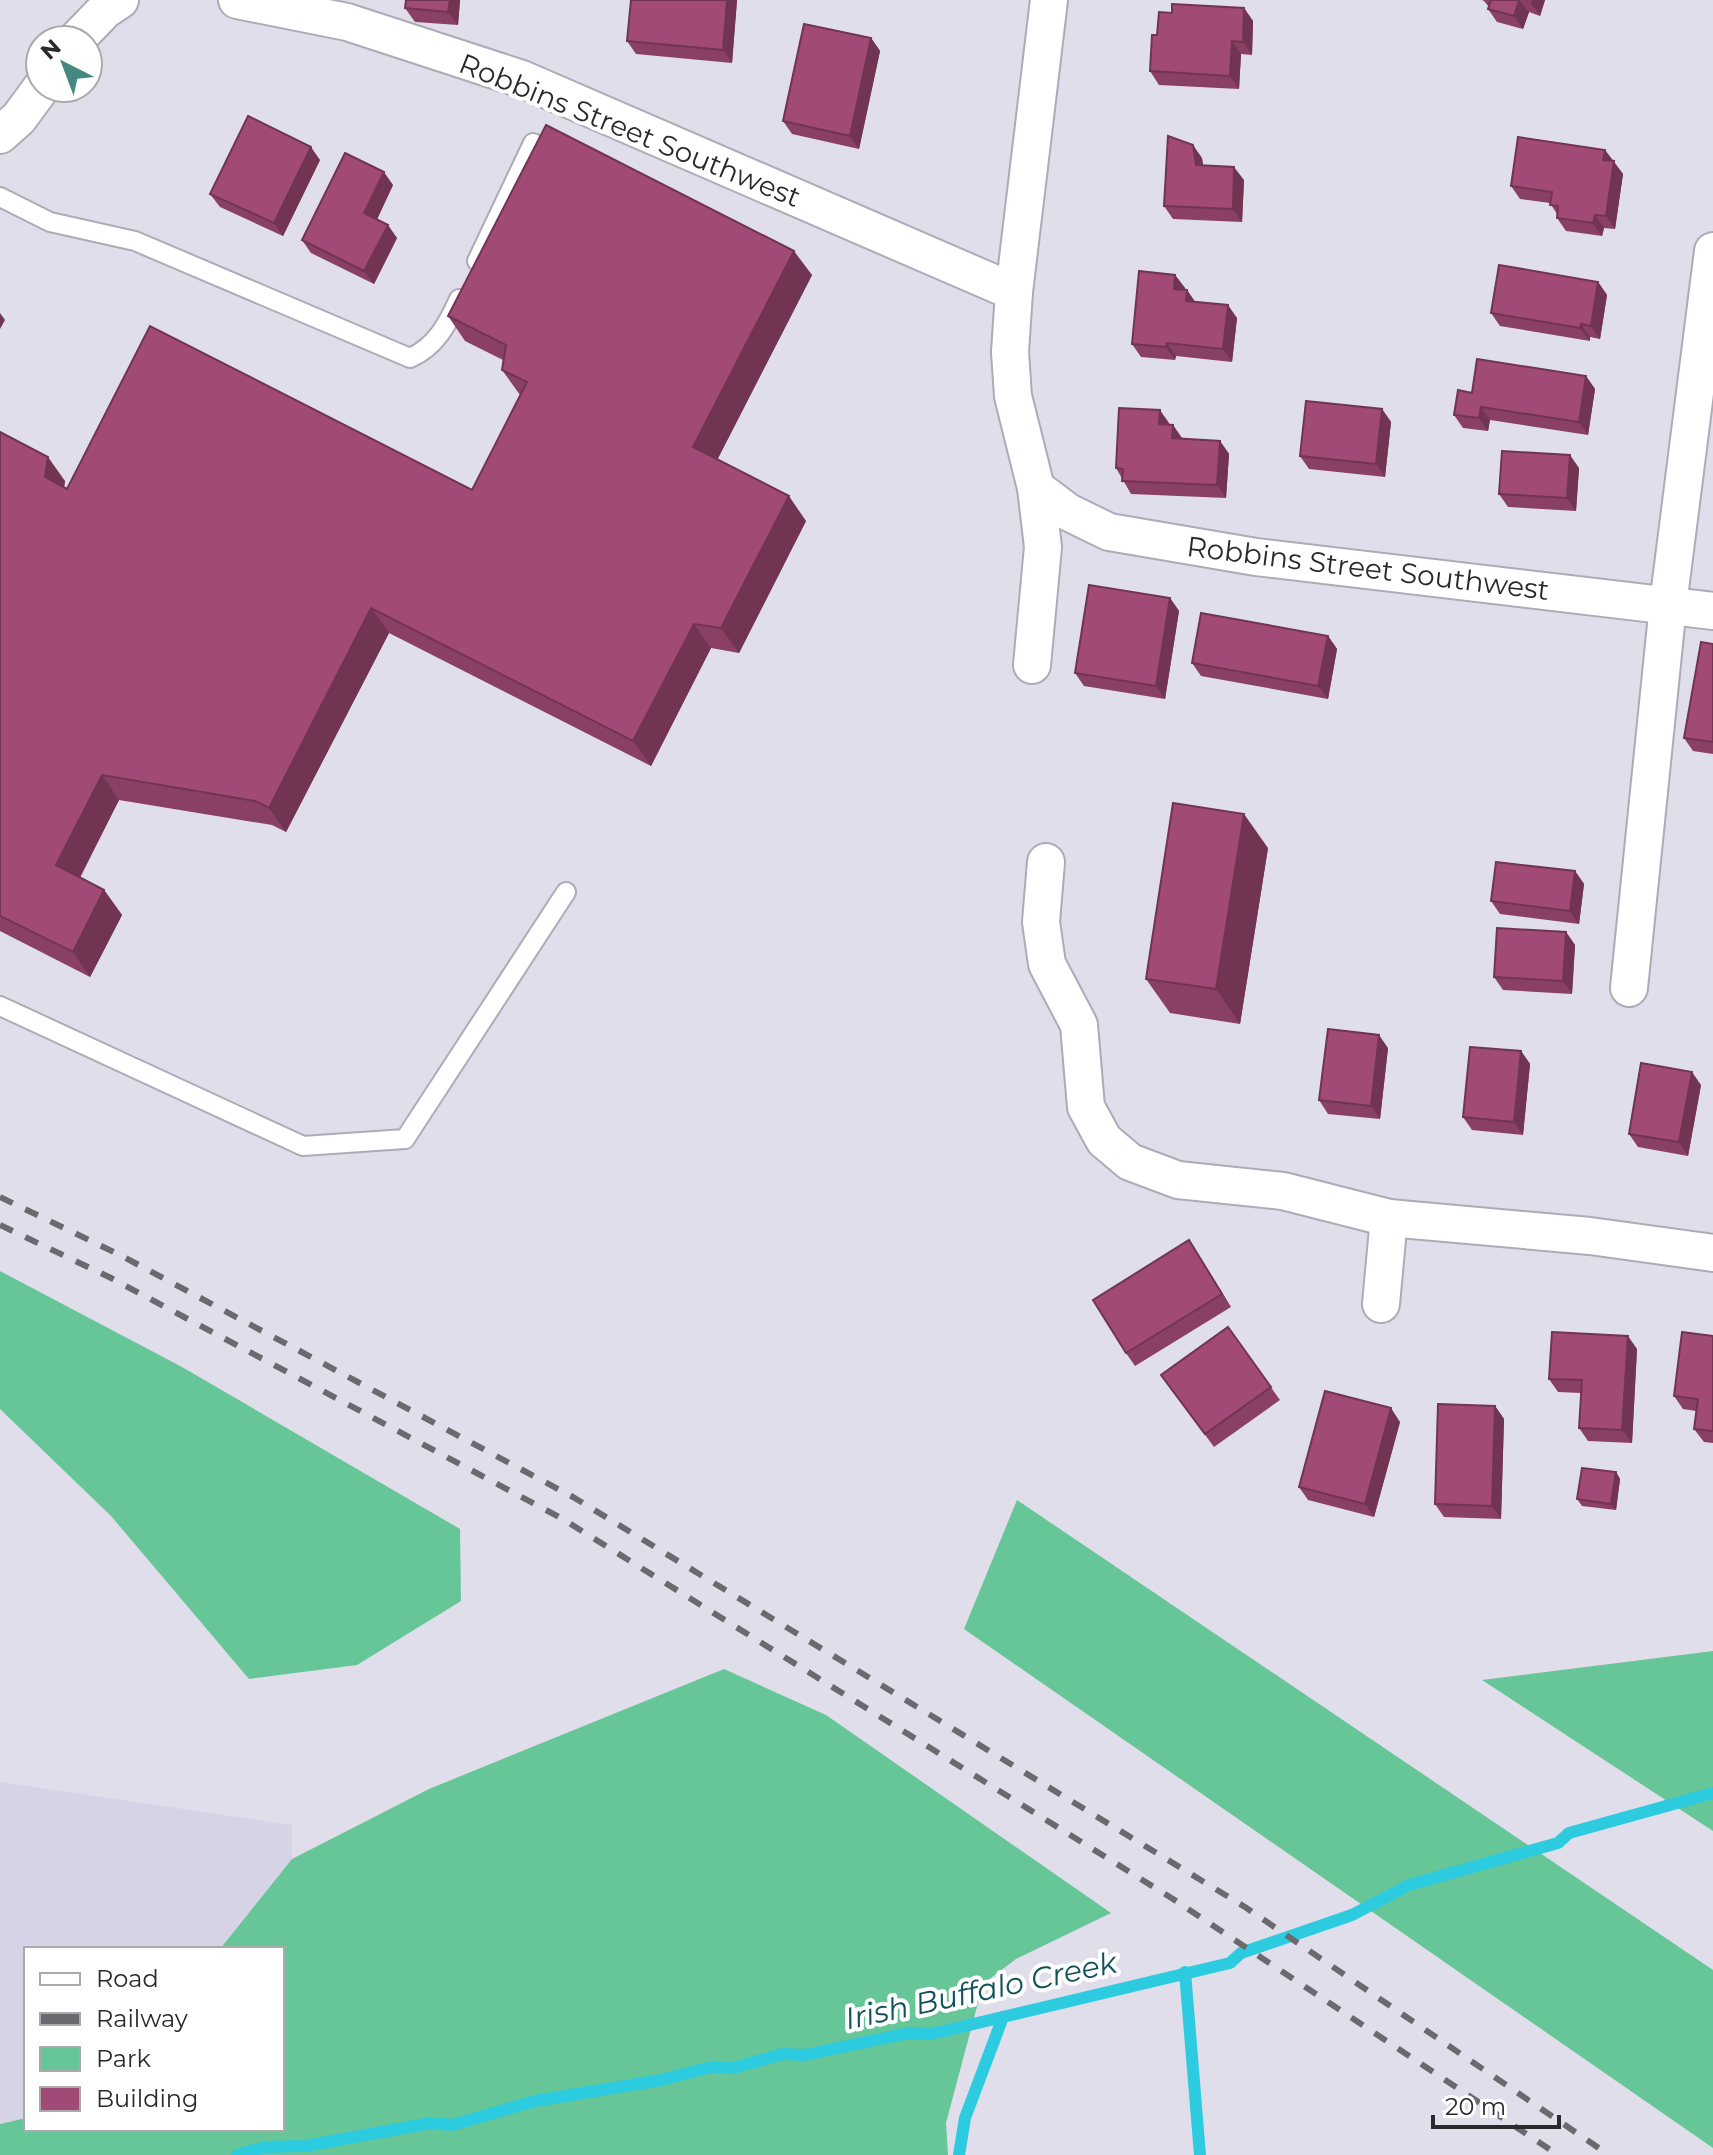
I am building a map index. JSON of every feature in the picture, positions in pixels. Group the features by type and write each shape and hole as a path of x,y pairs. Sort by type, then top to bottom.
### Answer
{"street":[{"path":"91,24 120,0"},
{"name":"Robbins Street Southwest","path":"237,0 347,22 522,79 1014,292"},
{"path":"1032,665 1043,547 1036,488 1013,396 1010,352 1014,292 1049,0"},
{"path":"0,135 29,104"},
{"path":"1629,988 1668,605 1713,251"},
{"name":"Robbins Street Southwest","path":"1036,488 1068,512 1109,532 1256,557 1713,611"},
{"path":"1046,862 1041,922 1047,964 1079,1025 1086,1107 1104,1140 1130,1162 1178,1180 1283,1191 1389,1218 1590,1236 1713,1253"},
{"path":"1381,1304 1389,1218"}],"lane":[{"path":"0,197 50,222 135,241 410,358 423,352 448,322 533,143"},
{"path":"0,1006 303,1146 405,1139 566,892"}],"shaded area":[{"path":"0,1782 292,1825 292,1859 222,1947 24,1947 24,2118 0,2124"}],"green space":[{"path":"0,1271 182,1367 460,1529 461,1601 357,1665 249,1679 111,1516 0,1409"},
{"path":"1017,1500 1713,1970 1713,2148 964,1629"},
{"path":"1713,1651 1713,1831 1482,1680"},
{"path":"724,1669 826,1715 1111,1913 1016,1959 983,1984 946,2123 948,2155 0,2155 0,2124 24,2118 24,2131 284,2131 284,1947 222,1947 292,1859 429,1789"}],"building":[{"path":"406,0 450,0 448,12 405,8"},
{"path":"631,0 727,0 723,50 627,41"},
{"path":"1491,0 1519,0 1514,16 1488,9"},
{"path":"1172,4 1244,8 1243,42 1232,41 1230,76 1150,71 1152,35 1157,35 1159,12 1172,13"},
{"path":"804,24 871,38 850,136 783,121"},
{"path":"248,116 311,147 274,223 210,194"},
{"path":"546,125 794,251 693,447 789,496 721,628 694,624 633,741 371,608 269,808 255,801 102,775 56,865 104,890 73,952 0,916 0,432 48,457 45,477 67,489 150,326 472,490 527,382 502,370 506,345 448,316"},
{"path":"1168,136 1193,145 1196,165 1234,167 1233,209 1164,206"},
{"path":"1518,137 1605,150 1603,160 1614,161 1606,216 1595,215 1593,223 1557,218 1558,206 1550,205 1552,192 1511,186"},
{"path":"345,153 384,172 364,213 388,225 364,271 302,240"},
{"path":"1499,265 1598,282 1591,326 1581,324 1580,328 1491,313"},
{"path":"1139,271 1175,275 1174,289 1187,290 1186,301 1228,305 1223,349 1167,343 1166,347 1132,344"},
{"path":"1477,359 1586,376 1579,422 1481,407 1479,418 1454,415 1458,390 1472,393"},
{"path":"1306,401 1382,409 1376,464 1300,456"},
{"path":"1119,408 1160,410 1159,424 1173,425 1172,438 1220,441 1217,485 1122,481 1123,469 1116,468"},
{"path":"1502,451 1570,455 1567,498 1499,494"},
{"path":"1089,585 1170,598 1156,686 1075,673"},
{"path":"1201,613 1328,636 1318,686 1192,663"},
{"path":"1701,642 1713,644 1713,742 1684,738"},
{"path":"1173,803 1244,814 1216,989 1146,979"},
{"path":"1496,862 1575,871 1570,911 1491,901"},
{"path":"1497,928 1566,932 1563,981 1494,977"},
{"path":"1328,1029 1379,1035 1371,1106 1319,1100"},
{"path":"1470,1047 1521,1051 1514,1122 1463,1117"},
{"path":"1641,1063 1692,1072 1679,1142 1629,1134"},
{"path":"1189,1240 1222,1294 1126,1353 1093,1300"},
{"path":"1228,1327 1271,1387 1205,1434 1161,1375"},
{"path":"1552,1332 1628,1336 1622,1430 1579,1428 1582,1380 1549,1379"},
{"path":"1682,1332 1713,1336 1713,1431 1694,1429 1698,1399 1674,1396"},
{"path":"1325,1391 1391,1408 1365,1504 1299,1487"},
{"path":"1438,1404 1495,1406 1492,1506 1435,1504"},
{"path":"1582,1468 1616,1472 1611,1504 1577,1499"}],"waterway":[{"name":"Irish Buffalo Creek","path":"237,2155 265,2147 306,2146 430,2123 452,2125 535,2101 661,2080 711,2067 733,2068 783,2054 805,2055 909,2033 931,2034 1230,1963 1241,1953 1352,1915 1409,1885 1558,1843 1569,1833 1713,1793"},
{"path":"1185,1972 1200,2155"},
{"path":"959,2155 965,2118 1003,2017"}],"railway":[{"path":"0,1197 120,1255 573,1497 1245,1907 1609,2155"},
{"path":"0,1225 109,1277 561,1518 1173,1899 1558,2155"}]}
